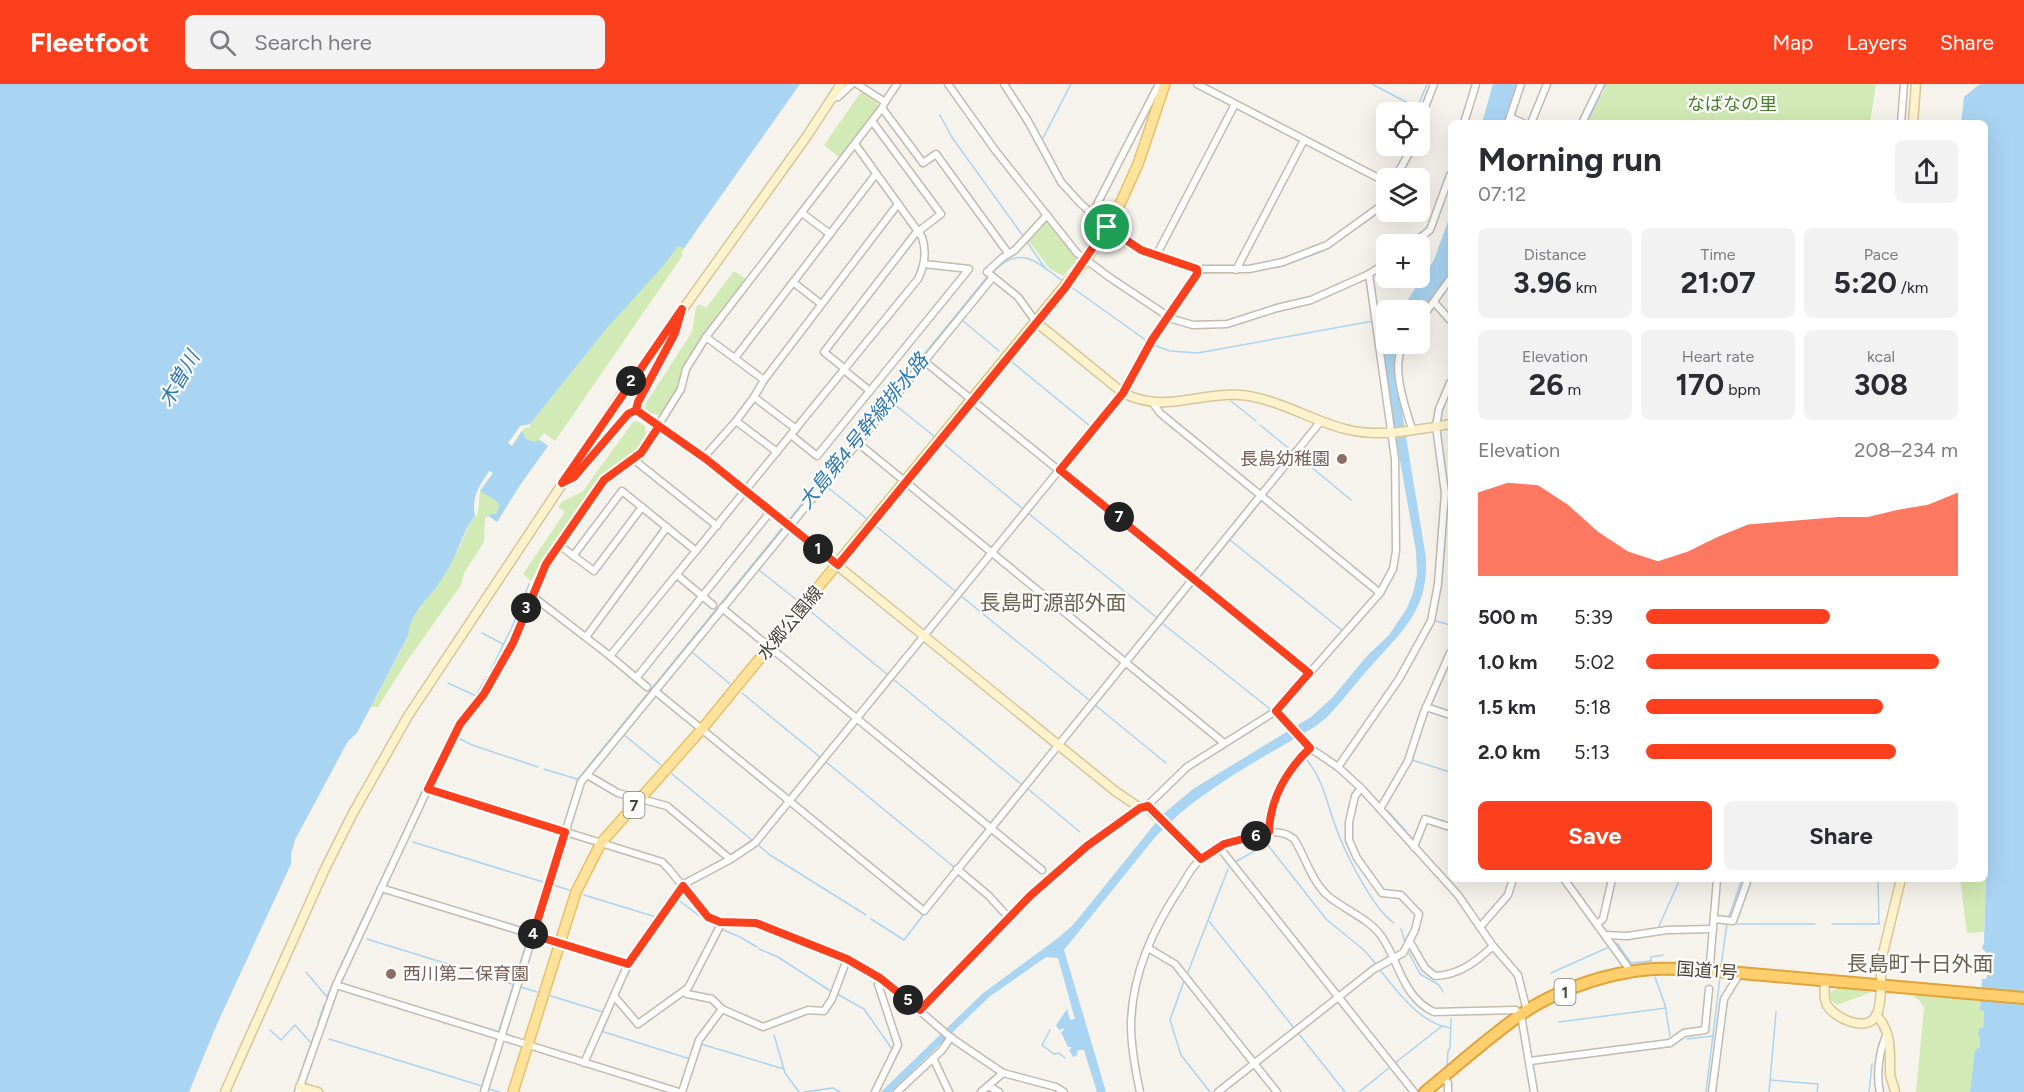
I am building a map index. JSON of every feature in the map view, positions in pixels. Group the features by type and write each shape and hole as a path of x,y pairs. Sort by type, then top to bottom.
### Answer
{"highway":[{"name":"国道1号","path":"1425,1092 1524,1013 1577,987 1629,972 1670,968 1710,970 2024,998"}],"main road":[{"name":"水郷公園線","path":"513,1092 576,892 601,843 702,729 1086,261 1107,227 1138,164 1165,84"}],"street":[{"path":"225,1092 324,872 389,747 562,483 841,84"},
{"path":"832,98 838,97 854,84 884,105 923,164 936,154 1008,253"},
{"path":"318,1092 299,1089 336,985 460,724 484,694 513,643 546,564 604,480 641,453 681,389 686,369 706,337 872,122 897,84"},
{"path":"948,84 995,150 1077,253 1168,318 1193,325 1227,324 1311,300 1376,269"},
{"path":"1004,84 1028,121 1061,182 1092,214 1141,250 1197,272 1236,270 1283,262 1323,248 1376,210"},
{"path":"1092,214 1159,84"},
{"path":"1197,84 1376,177"},
{"path":"1427,102 1434,84"},
{"path":"1465,120 1476,84"},
{"path":"1509,120 1521,84"},
{"path":"1532,120 1547,84"},
{"path":"1583,120 1601,84"},
{"path":"1901,120 1904,84"},
{"path":"1913,120 1916,84"},
{"path":"1156,256 1235,104"},
{"path":"870,391 824,352 918,231 941,214 872,122"},
{"path":"1236,270 1304,140"},
{"path":"610,656 918,279 924,264 925,245 918,231 855,144"},
{"path":"735,358 876,174"},
{"path":"1425,234 1430,230 1448,180"},
{"path":"704,457 736,421 764,380 898,204"},
{"path":"802,213 830,234"},
{"path":"484,1092 530,934 581,782 787,524 924,361 991,276 995,263 1015,250 1047,215"},
{"path":"791,435 817,456 969,269 924,264"},
{"path":"584,1063 628,964 682,885 755,843 1123,393 1150,343 1197,272"},
{"path":"920,1010 1030,896 1087,846 1144,807 1187,767 1276,711 1388,581 1395,562 1395,459 1369,274"},
{"path":"991,276 1018,297 1036,322 1123,393 1134,399 1153,403 1225,394 1242,395 1262,398 1321,421 1356,431 1390,432 1448,424"},
{"path":"793,282 821,304"},
{"path":"1430,307 1448,282"},
{"path":"1434,302 1448,318"},
{"path":"562,483 574,477 628,414 636,410 638,402 675,333 682,309"},
{"path":"706,337 764,380"},
{"path":"1399,354 1398,365 1411,429"},
{"path":"924,361 1309,673"},
{"path":"1338,766 1399,679 1431,621 1447,524 1436,426 1439,409 1448,388"},
{"path":"754,397 796,429"},
{"path":"1153,403 1160,413 1380,593"},
{"path":"636,410 704,457 1058,744 1156,816 1201,859"},
{"path":"736,421 777,453"},
{"path":"655,691 924,910 1321,421"},
{"path":"858,442 1224,743"},
{"path":"633,459 717,526"},
{"path":"573,556 622,491 696,551"},
{"path":"559,545 594,571 642,507"},
{"path":"637,677 771,511"},
{"path":"586,637 667,527"},
{"path":"676,575 713,605"},
{"path":"531,596 647,687"},
{"path":"722,608 1042,870"},
{"path":"1380,809 1408,761 1426,707 1448,658"},
{"path":"1426,707 1448,714"},
{"path":"1276,711 1310,748 1338,766 1361,788 1458,896 1493,946 1518,975 1534,1092"},
{"path":"1269,832 1279,787 1310,748"},
{"path":"587,775 618,793 667,806 730,859"},
{"path":"1218,1092 1374,969 1403,953 1410,942 1418,923 1419,914 1401,895 1382,893 1357,858 1349,840 1349,822 1355,796 1361,788"},
{"path":"428,789 662,862 708,917 722,922 756,923 847,959 880,978 951,1037 1004,1073 1056,1087 1064,1092"},
{"path":"1414,847 1425,819 1448,826"},
{"path":"1140,1092 1132,1056 1131,1023 1138,979 1153,934 1178,891 1201,859 1224,844 1269,832 1294,838 1320,887 1339,904 1375,928 1395,959 1402,978 1412,994 1434,1012 1516,1010 1524,1013"},
{"path":"1219,848 1414,1092"},
{"path":"957,869 989,896 1009,918"},
{"path":"1480,927 1508,895 1513,882"},
{"path":"1566,882 1598,924 1629,972"},
{"path":"1598,924 1603,919 1611,882"},
{"path":"1710,970 1717,882"},
{"path":"1713,919 1733,921 1747,882"},
{"path":"1883,953 1899,882"},
{"path":"381,888 628,964"},
{"path":"614,996 638,1024 688,988 722,922"},
{"path":"1605,935 1627,936 1667,930 1713,929"},
{"path":"1410,942 1425,968 1435,976 1461,971 1493,946"},
{"path":"1148,948 1175,964 1277,1092"},
{"path":"684,992 712,999 722,1009 763,1027 808,1010 824,1011 832,999 847,959"},
{"path":"1825,981 1826,1002 1835,1014 1860,1023 1869,1022 1876,1016 1881,968"},
{"path":"1712,1092 1724,999 1737,973"},
{"path":"876,1092 898,1045 878,984 880,978"},
{"path":"336,985 680,1092 699,1040 722,1009"},
{"path":"1530,1061 1670,1043 1684,1032 1706,1030 1709,989"},
{"path":"1876,1016 1883,1024 1887,1034 1891,1058 1890,1077 1895,1092"},
{"path":"1880,1092 1878,1083 1880,1058 1882,1043 1887,1034"},
{"path":"897,1092 942,1050 951,1037"},
{"path":"933,1058 949,1092"},
{"path":"981,1092 1004,1073"},
{"path":"1443,1077 1448,1083 1448,1092"},
{"path":"988,1086 999,1092"}],"green space":[{"name":"なばなの里","path":"1607,84 1876,84 1870,120 1589,120"},
{"path":"861,92 875,99 879,108 840,158 824,145"},
{"path":"1045,220 1049,221 1077,257 1075,263 1063,276 1049,268 1028,240"},
{"path":"693,236 681,253 683,255 555,441 544,433 539,439 548,446 497,522 489,516 485,518 484,542 464,573 461,585 407,661 378,707 371,707 408,637 408,628 413,617 435,588 457,552 470,523 478,513 480,491 495,479 524,428 530,427 530,424 607,328 668,238"},
{"path":"734,271 747,280 689,356 676,394 665,410 658,415 650,413 645,408 646,403 692,332 696,308 699,304 706,308"},
{"path":"637,421 645,426 646,440 635,453 603,477 542,561 531,581 523,574 565,512 558,507 562,502 583,491 633,422"},
{"path":"1960,882 1986,882 1984,932 1967,933"},
{"path":"1839,988 1872,992 1837,1005 1831,1000 1830,992"},
{"path":"1915,995 1981,1001 1980,1009 1984,1011 1980,1047 1975,1050 1970,1092 1916,1092 1924,1008 1914,997"}],"water":[{"name":"木曽川","path":"0,84 800,84 684,248 678,246 607,328 530,424 520,426 508,443 512,446 522,431 526,439 534,442 539,440 548,446 497,522 489,516 496,514 500,505 480,491 493,473 489,471 482,482 475,498 475,516 452,562 414,617 408,636 357,733 348,741 295,840 291,864 217,1024 189,1092 0,1092"},
{"path":"1493,84 1517,84 1506,120 1483,120"},
{"path":"1980,84 2024,84 2024,1092 1970,1092 1975,1050 1980,1047 1979,1028 1983,1027 1984,1011 1980,1010 1982,979 1986,979 1989,967 1987,955 1982,948 1986,882 1988,882 1988,120 1961,120 1964,97"},
{"path":"1448,222 1448,275 1430,300 1408,300 1416,288 1430,288 1430,266"},
{"path":"1384,354 1395,354 1394,364 1426,558 1423,592 1412,618 1326,718 1212,789 1156,836 1064,950 1106,1092 1097,1092 1084,1050 1078,1050 1077,1055 1073,1057 1069,1050 1072,1047 1068,1047 1061,1032 1063,1028 1059,1030 1056,1025 1067,1009 1070,1020 1075,1019 1058,958 1046,957 989,997 891,1092 881,1092 982,994 1073,925 1162,815 1193,789 1311,717 1332,698 1367,656 1389,635 1407,608 1417,575 1416,551"}],"waterway":[{"path":"1042,140 1071,84"},
{"path":"1372,84 1406,102"},
{"path":"1420,102 1427,84"},
{"path":"1604,88 1606,84"},
{"path":"1002,87 1031,133"},
{"path":"1588,120 1600,96"},
{"path":"940,115 951,136 1023,236"},
{"path":"1032,136 1042,154"},
{"path":"1405,168 1412,156"},
{"path":"1044,157 1059,185"},
{"path":"1081,207 1100,228"},
{"path":"1254,271 1282,266 1323,251 1376,215"},
{"path":"1109,234 1139,253 1195,272"},
{"path":"1027,242 1045,268"},
{"name":"大島第4号幹線排水路","path":"992,273 1002,264 1020,257 1037,262 1064,282"},
{"path":"1200,273 1249,272"},
{"name":"大島第4号幹線排水路","path":"788,521 988,276"},
{"name":"大島第4号幹線排水路","path":"1070,286 1147,341"},
{"path":"962,320 999,351"},
{"name":"大島第4号幹線排水路","path":"1154,345 1170,351 1198,353 1373,321"},
{"path":"1012,362 1090,426"},
{"path":"1231,401 1256,421"},
{"path":"894,404 935,437"},
{"path":"1260,425 1292,451"},
{"path":"945,445 1023,509"},
{"path":"1298,456 1351,500"},
{"path":"826,486 867,519"},
{"path":"1200,577 1261,501"},
{"path":"1028,513 1156,617"},
{"name":"大島第4号幹線排水路","path":"563,828 578,779 783,527"},
{"path":"877,527 955,591"},
{"path":"1230,540 1343,631"},
{"path":"759,570 798,601"},
{"path":"490,672 513,625 529,584"},
{"path":"1162,623 1193,585"},
{"path":"961,596 1088,699"},
{"path":"810,611 888,675"},
{"path":"1436,621 1448,624"},
{"path":"1130,662 1162,623 1270,709"},
{"path":"482,633 503,644"},
{"path":"692,652 730,684"},
{"path":"1081,722 1127,666"},
{"path":"1436,693 1446,670"},
{"path":"472,702 487,677"},
{"path":"893,679 1022,785"},
{"path":"448,683 476,696"},
{"path":"742,693 820,757"},
{"path":"1095,705 1166,763"},
{"path":"450,734 468,707"},
{"path":"624,735 661,765"},
{"path":"460,739 538,767"},
{"path":"444,747 447,740"},
{"path":"425,786 440,755"},
{"path":"1305,758 1320,781 1339,836 1360,878 1377,905 1394,923"},
{"path":"1412,760 1448,771"},
{"path":"826,762 954,867"},
{"path":"544,769 577,779"},
{"path":"672,774 752,840 730,855"},
{"path":"1028,789 1080,832"},
{"path":"406,827 421,794"},
{"path":"1387,810 1406,831"},
{"name":"大島第4号幹線排水路","path":"530,931 561,832"},
{"path":"391,859 403,833"},
{"path":"1409,835 1414,840"},
{"path":"413,842 543,882"},
{"path":"757,844 770,855 866,915"},
{"path":"1235,862 1267,844 1326,919 1365,951 1376,964"},
{"path":"714,864 724,859"},
{"path":"384,874 388,866"},
{"path":"1436,866 1448,879"},
{"path":"1188,972 1228,869"},
{"path":"371,901 382,878"},
{"path":"1451,882 1472,909"},
{"path":"1659,926 1679,882"},
{"path":"1728,919 1741,882"},
{"path":"1832,924 1879,924 1878,882"},
{"path":"553,885 569,890"},
{"path":"584,895 656,917"},
{"path":"658,926 677,899 701,917"},
{"path":"353,939 368,907"},
{"path":"871,919 904,940 924,914"},
{"path":"706,920 716,927"},
{"path":"1209,921 1294,1028"},
{"path":"1721,966 1727,923"},
{"path":"1737,924 1815,924"},
{"path":"721,929 757,947"},
{"path":"1401,929 1405,942"},
{"path":"651,937 656,931"},
{"name":"大島第4号幹線排水路","path":"498,1034 529,935"},
{"path":"367,939 512,984"},
{"path":"642,950 648,941"},
{"path":"1617,943 1631,963 1651,961"},
{"path":"337,974 350,946"},
{"path":"1551,973 1609,947"},
{"path":"759,949 778,957 832,992"},
{"path":"1408,951 1420,974 1439,985 1443,992"},
{"path":"618,995 640,953"},
{"path":"1651,963 1651,957 1663,955"},
{"path":"1380,970 1402,997 1420,1014 1451,1028"},
{"path":"306,972 327,997"},
{"path":"1655,977 1665,1005 1670,1036"},
{"path":"1706,1092 1720,977"},
{"path":"1184,981 1170,1020 1181,1055 1210,1092"},
{"path":"327,997 333,983"},
{"path":"521,987 537,992"},
{"path":"837,994 864,1009 892,1049"},
{"path":"551,996 603,1012"},
{"path":"318,1023 324,1005"},
{"path":"1559,1022 1666,1008"},
{"path":"1769,1092 1776,1012"},
{"path":"704,1039 723,1013 738,1020"},
{"path":"1447,1065 1451,1019"},
{"path":"742,1021 762,1030"},
{"path":"270,1030 281,1040 295,1025 311,1043"},
{"path":"1395,1063 1442,1026"},
{"path":"304,1063 316,1030"},
{"path":"1050,1030 1042,1045 1054,1054 1059,1053 1065,1058"},
{"path":"601,1031 690,1059"},
{"path":"1299,1034 1345,1092"},
{"path":"774,1035 785,1073 799,1092"},
{"path":"1687,1039 1713,1036"},
{"name":"大島第4号幹線排水路","path":"480,1092 497,1038"},
{"path":"329,1039 482,1086"},
{"path":"696,1061 701,1044 784,1069"},
{"path":"932,1064 939,1078"},
{"path":"1869,1092 1872,1064"},
{"path":"1359,1092 1389,1068"},
{"path":"295,1092 302,1070"},
{"path":"1770,1080 1818,1084 1817,1092"},
{"path":"804,1092 833,1088 840,1092"},
{"path":"489,1089 499,1092"}],"place":[{"name":"長島幼稚園","path":"1342,459"},
{"name":"西川第二保育園","path":"391,974"}],"district":[{"name":"長島町源部外面","path":"1053,603"},
{"name":"長島町十日外面","path":"1920,964"}],"route":[{"path":"1107,227 1086,261 1065,288 838,565 706,459 636,410 628,414 574,477 562,483 682,309 675,333 638,402 636,410 659,426 646,445 641,453 604,480 546,564 513,643 484,694 460,724 428,789 565,832 533,935 628,964 683,886 708,917 720,922 756,923 847,959 880,978 920,1010 1030,896 1087,846 1140,808 1148,806 1201,859 1224,844 1269,832 1279,787 1310,748 1276,711 1309,673 1060,470 1123,393 1152,340 1197,274 1197,269 1141,250 1107,227"}]}
